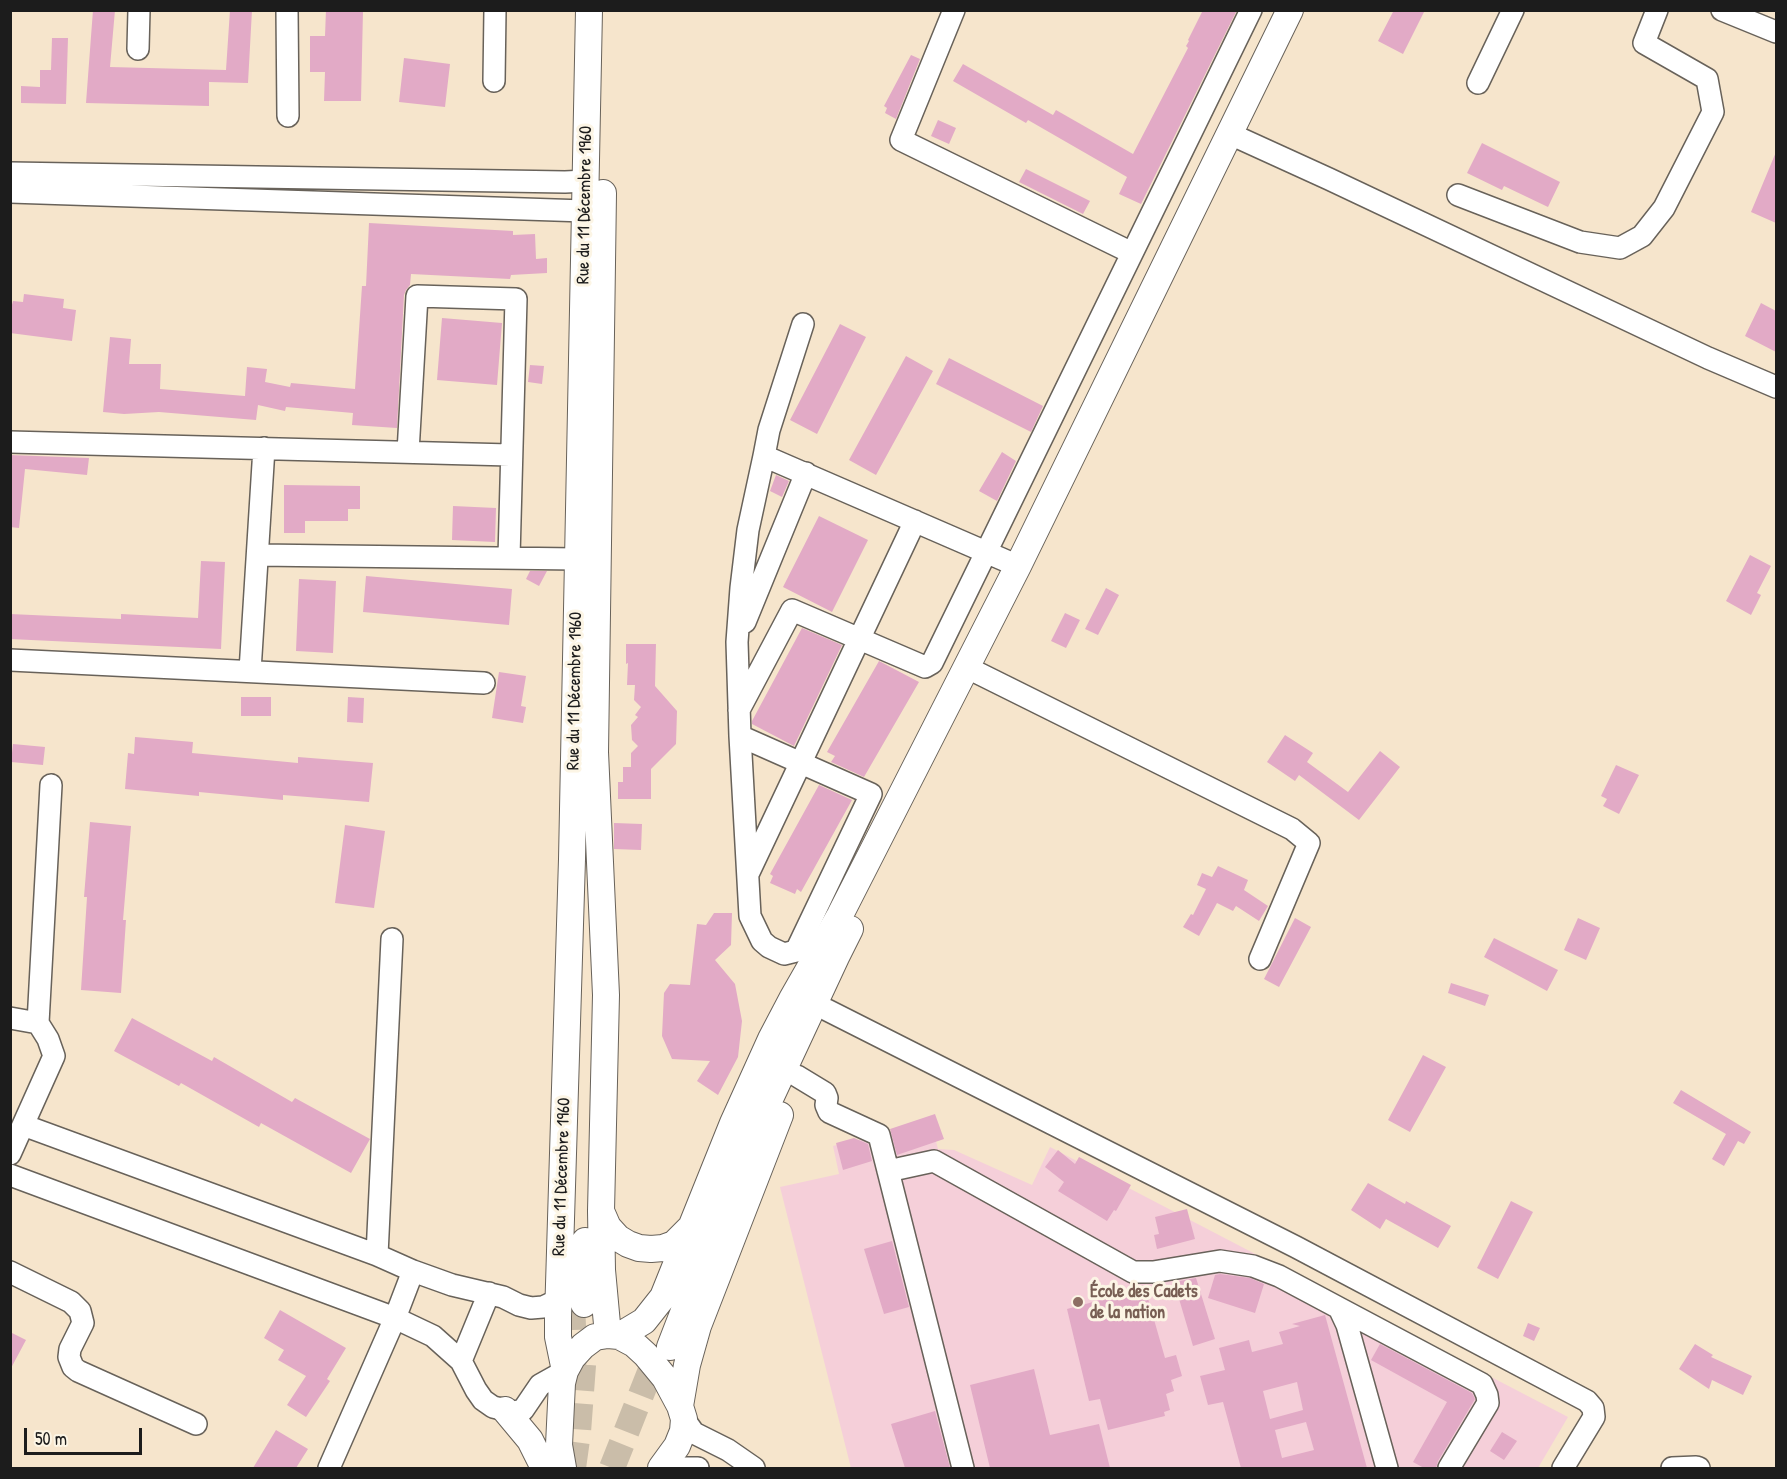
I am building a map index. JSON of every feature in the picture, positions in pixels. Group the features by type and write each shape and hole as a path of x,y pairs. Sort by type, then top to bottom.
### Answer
{"main road":[{"name":"Rue du 11 Décembre 1960","path":"565,1371 558,1337 568,1306 577,559 590,10"},
{"name":"Rue du 11 Décembre 1960","path":"606,10 595,752 606,995 601,1211 602,1270 611,1330"},
{"path":"665,1345 747,1148 836,957 851,912 1290,10"},
{"path":"558,1460 562,1383 565,1371 572,1358 583,1346 595,1337 611,1330 644,1320 663,1297 766,1050 792,999 851,912 978,673 1301,10"},
{"path":"599,853 591,902 568,1306 634,1344 646,1355 665,1378 682,1412"},
{"path":"661,1468 677,1446 683,1431 682,1412 687,1365 698,1326 787,1099 845,965 851,912"},
{"path":"601,1211 608,1227 618,1238 639,1248 663,1248 674,1244 693,1226"},
{"path":"505,1410 530,1440 544,1468"}],"street":[{"path":"138,49 139,10"},
{"path":"287,10 288,116"},
{"path":"494,81 495,10"},
{"path":"954,10 901,140 1132,253"},
{"path":"739,710 792,610 925,667 932,663 1251,10"},
{"path":"1478,83 1513,10"},
{"path":"1458,195 1580,242 1620,248 1642,236 1664,208 1713,112 1707,79 1644,43 1657,10"},
{"path":"1722,10 1776,32"},
{"path":"1239,138 1708,358 1776,387"},
{"path":"10,173 586,181"},
{"path":"10,192 585,211"},
{"path":"408,452 417,296 516,299 508,557"},
{"path":"740,736 871,794 796,951 784,954 762,941 750,916 740,736 736,642 748,530 769,430 803,324"},
{"path":"10,442 510,454"},
{"path":"250,671 264,448"},
{"path":"764,456 1018,566"},
{"path":"736,642 806,473"},
{"path":"748,875 915,521"},
{"path":"258,555 577,559"},
{"path":"10,660 484,683"},
{"path":"978,673 1292,830 1309,843 1260,959"},
{"path":"10,1154 54,1056 48,1039 38,1023 51,784"},
{"path":"377,1255 392,939"},
{"path":"827,1010 1296,1247 1587,1401 1593,1408 1594,1417 1563,1468"},
{"path":"10,1018 38,1023"},
{"path":"797,1076 825,1094 829,1112 879,1135 963,1468"},
{"path":"23,1125 377,1255 452,1285 489,1293 531,1308 568,1306"},
{"path":"888,1171 934,1161 1133,1272 1153,1272 1220,1262 1253,1266 1279,1276 1482,1384 1488,1403 1449,1468"},
{"path":"10,1175 394,1318 434,1336 461,1361 476,1390 483,1400 493,1407 514,1412 523,1410 540,1385 565,1371"},
{"path":"329,1468 413,1271"},
{"path":"10,1272 71,1302 80,1311 83,1323 70,1349 69,1357 73,1368 196,1424"},
{"path":"461,1361 489,1293"},
{"path":"1339,1308 1347,1325 1387,1468"},
{"path":"682,1412 694,1433 728,1450 754,1468"},
{"path":"675,1468 698,1468"},
{"path":"1672,1468 1699,1468"}],"shaded area":[{"name":"École des Cadets de la nation","path":"931,1122 938,1149 954,1150 1032,1185 1050,1147 1568,1417 1538,1468 851,1468 780,1187 839,1174 833,1146"}],"building":[{"path":"93,10 115,10 110,67 226,70 230,10 252,10 248,83 209,82 209,106 86,103"},
{"path":"326,10 363,10 361,101 324,101 325,72 310,72 310,36 325,36"},
{"path":"1203,10 1237,10 1141,204 1119,194 1127,177 1028,120 1026,123 953,81 963,64 1053,115 1056,110 1133,154 1188,48 1186,46 1188,40"},
{"path":"1394,10 1425,10 1403,54 1378,41"},
{"path":"52,38 68,38 66,104 21,103 21,86 40,87 40,70 51,70"},
{"path":"911,55 920,59 896,119 885,113 887,108 884,106"},
{"path":"404,58 450,64 445,107 399,102"},
{"path":"938,120 956,128 949,144 931,136"},
{"path":"1482,143 1560,182 1548,207 1504,186 1502,190 1467,173"},
{"path":"1776,152 1776,223 1751,212"},
{"path":"1026,169 1090,201 1083,214 1019,182"},
{"path":"369,223 513,231 513,235 535,234 536,259 547,258 547,273 511,275 510,279 411,274 410,285 404,295 397,428 352,425 353,413 286,407 285,411 258,405 256,420 159,412 124,414 103,412 110,337 131,339 129,364 161,364 160,389 245,396 247,367 267,369 265,382 290,387 291,383 355,389 362,286 366,286"},
{"path":"24,294 64,299 63,308 76,310 72,341 10,333 10,312 13,301 23,302"},
{"path":"1761,303 1776,311 1776,352 1745,336"},
{"path":"442,318 502,323 497,385 437,380"},
{"path":"840,324 866,337 817,434 790,420"},
{"path":"906,356 933,371 876,475 849,460"},
{"path":"949,358 1043,406 1031,432 936,384"},
{"path":"530,365 544,366 542,384 528,382"},
{"path":"1002,452 1016,461 997,501 979,491"},
{"path":"10,455 89,458 87,475 25,469 19,528 10,527"},
{"path":"776,475 789,481 782,497 770,491"},
{"path":"284,485 360,486 360,509 348,509 348,521 305,521 305,533 284,533"},
{"path":"453,506 496,508 495,542 452,540"},
{"path":"819,516 868,540 832,612 783,587"},
{"path":"1750,555 1771,566 1757,593 1761,595 1751,615 1726,601"},
{"path":"201,561 225,562 221,649 10,639 10,614 121,619 121,614 198,618"},
{"path":"530,571 547,571 539,586 526,579"},
{"path":"366,576 512,589 509,625 363,612"},
{"path":"299,579 336,581 333,653 296,651"},
{"path":"1106,588 1119,595 1098,635 1085,629"},
{"path":"1065,613 1080,620 1066,648 1051,641"},
{"path":"802,628 842,645 794,746 752,724 752,721"},
{"path":"626,644 656,644 655,686 677,711 676,744 651,769 651,799 618,799 618,782 623,782 623,767 631,767 631,753 638,746 632,740 631,725 638,717 635,715 641,707 634,700 635,685 627,685"},
{"path":"879,661 919,682 864,777 831,762 835,756 827,752"},
{"path":"499,672 526,676 521,706 526,707 523,723 492,718"},
{"path":"241,697 271,697 271,716 241,716"},
{"path":"348,697 364,698 363,723 347,722"},
{"path":"1285,735 1313,753 1307,762 1348,792 1380,751 1400,767 1359,820 1299,775 1295,781 1267,762"},
{"path":"135,737 193,742 192,753 298,763 298,757 373,763 369,802 283,795 283,800 199,792 199,796 125,789 128,753 134,754"},
{"path":"13,744 45,747 43,765 11,762"},
{"path":"1616,765 1639,775 1619,814 1603,806 1607,799 1601,796"},
{"path":"819,785 852,800 801,892 797,889 795,894 770,883 773,876 770,874"},
{"path":"90,822 131,826 123,920 126,920 121,993 81,990 87,897 84,897"},
{"path":"614,823 642,824 641,850 614,849"},
{"path":"345,825 385,831 374,908 335,903"},
{"path":"1218,866 1248,880 1244,890 1268,906 1259,921 1236,906 1233,911 1217,903 1199,936 1183,927 1191,914 1193,915 1206,889 1197,885 1202,873 1212,877"},
{"path":"714,913 732,913 731,945 715,960 735,984 742,1021 738,1057 718,1095 697,1081 710,1061 672,1059 662,1036 664,993 670,984 690,985 697,924 706,925"},
{"path":"1295,918 1311,927 1279,987 1264,979"},
{"path":"1578,918 1600,928 1586,960 1564,950"},
{"path":"1494,938 1558,970 1547,991 1484,957"},
{"path":"1451,983 1489,995 1485,1006 1448,993"},
{"path":"132,1018 212,1061 214,1057 292,1102 295,1098 370,1139 351,1173 261,1123 259,1127 181,1083 179,1086 114,1051"},
{"path":"1423,1055 1446,1067 1410,1132 1388,1120"},
{"path":"1681,1090 1751,1132 1744,1144 1738,1141 1724,1166 1712,1159 1726,1134 1673,1103"},
{"path":"935,1114 944,1139 897,1155 890,1129"},
{"path":"854,1138 868,1144 872,1161 843,1170 836,1143"},
{"path":"1058,1150 1075,1164 1079,1157 1131,1185 1116,1211 1114,1210 1107,1221 1058,1191 1064,1182 1045,1167"},
{"path":"1368,1183 1451,1226 1438,1248 1386,1219 1380,1229 1351,1210"},
{"path":"1511,1201 1533,1212 1498,1279 1477,1268"},
{"path":"1187,1209 1195,1239 1157,1249 1154,1235 1159,1234 1155,1217"},
{"path":"892,1241 909,1307 884,1314 864,1249"},
{"path":"1215,1275 1250,1278 1264,1284 1255,1313 1208,1298"},
{"path":"1196,1278 1215,1339 1193,1346 1174,1282"},
{"path":"1145,1288 1165,1358 1176,1355 1182,1376 1171,1380 1174,1391 1166,1394 1170,1410 1164,1412 1165,1416 1108,1430 1100,1399 1089,1401 1067,1309"},
{"path":"280,1310 346,1348 327,1379 330,1381 306,1417 287,1405 306,1376 278,1360 284,1350 264,1338"},
{"path":"1325,1315 1367,1468 1241,1468 1223,1402 1208,1405 1200,1376 1225,1370 1219,1348 1249,1340 1252,1352 1283,1344 1279,1332 1300,1326 1292,1324","holes":["1297,1382 1303,1410 1270,1419 1263,1391","1306,1422 1314,1450 1282,1458 1275,1430"]},
{"path":"1528,1323 1540,1328 1534,1341 1523,1336"},
{"path":"10,1332 26,1340 10,1370"},
{"path":"1380,1344 1472,1393 1475,1399 1436,1468 1424,1468 1413,1462 1447,1402 1371,1360"},
{"path":"1695,1344 1713,1355 1711,1357 1752,1376 1743,1395 1712,1380 1709,1389 1679,1369"},
{"path":"1034,1369 1050,1435 1099,1424 1110,1468 990,1468 970,1385"},
{"path":"935,1411 950,1468 905,1468 891,1424"},
{"path":"276,1430 308,1449 296,1468 253,1468"},
{"path":"1502,1432 1517,1441 1504,1460 1490,1451"}],"tunnel":[{"path":"572,1304 573,1372"},
{"path":"612,1468 660,1347"},
{"path":"573,1468 584,1352"}],"place":[{"name":"École des Cadets de la nation","path":"1078,1302"}]}
